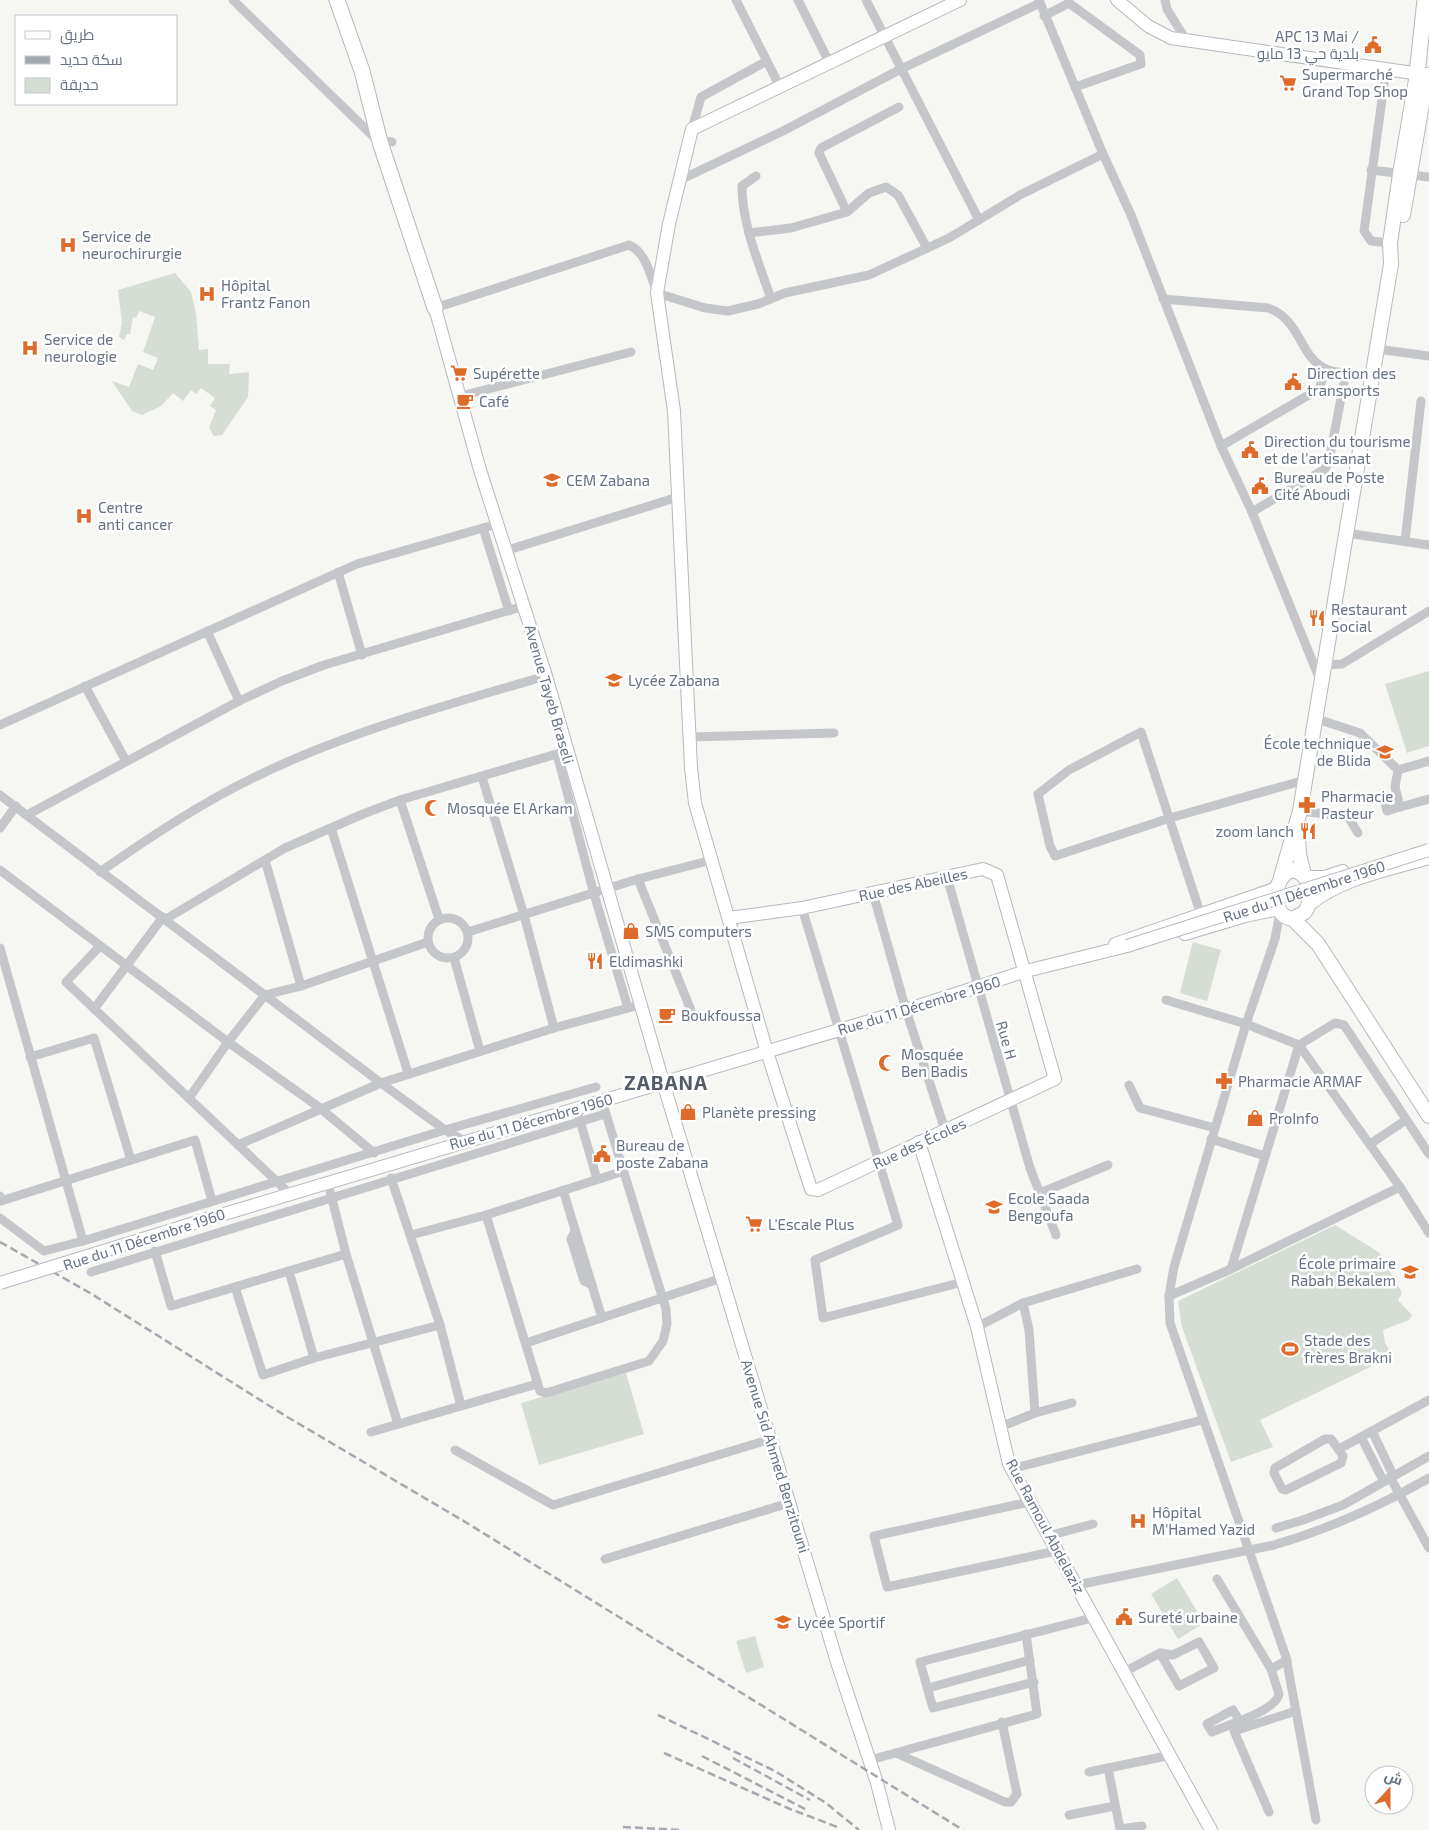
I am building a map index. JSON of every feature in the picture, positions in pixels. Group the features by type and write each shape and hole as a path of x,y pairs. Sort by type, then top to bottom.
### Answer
{"highway":[{"path":"337,0 386,142"},
{"path":"348,0 386,142 435,308"},
{"path":"1422,74 1426,0"},
{"path":"1422,74 1429,53"}],"main road":[{"path":"1117,0 1134,15 1161,33 1186,40 1422,74 1405,174 1390,243 1391,264 1378,349 1320,680 1299,816 1276,897 1285,915 1318,944 1429,1116"},
{"path":"767,1052 695,803 674,411 657,293 669,224 692,130 830,64 955,1"},
{"path":"1391,264 1397,254 1405,174"},
{"name":"Avenue Tayeb Braseli","path":"435,308 496,524 546,676 562,752 608,889 643,1004 664,1082"},
{"path":"1285,915 1302,916 1308,906 1310,894 1298,854 1299,816"},
{"name":"Rue du 11 Décembre 1960","path":"1306,876 1325,876 1429,844"},
{"name":"Rue du 11 Décembre 1960","path":"0,1283 289,1193 906,1010 1026,971 1093,956 1127,946 1429,850"},
{"name":"Rue du 11 Décembre 1960","path":"1308,906 1325,893 1342,884 1429,858"},
{"name":"Rue des Abeilles","path":"729,918 802,908 983,869 997,874 1026,971"},
{"path":"1279,882 1292,870 1306,876"},
{"name":"Rue du 11 Décembre 1960","path":"1093,956 1123,940 1279,882"},
{"path":"1308,906 1318,944"},
{"name":"Rue du 11 Décembre 1960","path":"1093,956 1127,952 1245,916 1285,915"},
{"name":"Rue des Écoles","path":"767,1052 811,1189 818,1190 1055,1079 1026,971"},
{"name":"Avenue Sid Ahmed Benzitouni","path":"664,1082 789,1503 870,1760 889,1830"},
{"name":"Rue Ramoul Abdelaziz","path":"919,1142 977,1327 1011,1469 1096,1617 1211,1830"}],"street":[{"path":"233,0 386,142"},
{"path":"736,0 780,87"},
{"path":"798,0 830,64"},
{"path":"866,0 979,220"},
{"path":"1165,0 1167,8 1186,40"},
{"path":"680,180 782,131 901,69 1040,1 1044,16 1074,87 1131,215 1222,446 1252,512 1320,680"},
{"path":"1044,16 1069,3 1140,55 1141,64 1074,87"},
{"path":"692,130 701,97 767,61"},
{"path":"1386,70 1371,170 1365,234 1371,241 1390,243"},
{"path":"847,212 819,153 821,148 899,107"},
{"path":"435,308 629,245 636,248 645,262 657,293 706,308 728,311 835,281 868,275 927,248 1020,195 1103,154"},
{"path":"1371,170 1429,177"},
{"path":"756,176 742,186 742,199 749,233 771,299"},
{"path":"749,233 791,228 847,212 869,193 880,188 890,188 898,195 927,248"},
{"path":"645,262 663,266"},
{"path":"1163,300 1268,308 1285,316 1311,356 1326,369 1373,375"},
{"path":"1378,349 1429,356"},
{"path":"461,396 631,352"},
{"path":"1222,446 1319,389 1326,369"},
{"path":"1252,512 1325,468 1329,461 1346,372"},
{"path":"1405,541 1421,401"},
{"path":"505,551 678,497"},
{"path":"0,725 338,572 391,553 496,524"},
{"path":"483,528 509,610"},
{"path":"1346,533 1429,544"},
{"path":"338,572 362,655"},
{"path":"27,815 238,701 302,673 524,606"},
{"path":"1323,664 1342,664 1429,610"},
{"path":"207,631 238,701"},
{"path":"100,872 159,831 206,803 250,780 297,759 360,735 546,676"},
{"path":"85,686 126,761"},
{"path":"1314,718 1360,733 1398,770"},
{"path":"1198,906 1170,818 1141,732 1068,770 1038,794 1050,846 1055,856 1170,818 1305,780"},
{"path":"690,737 834,733"},
{"path":"94,1009 165,918 285,848 400,800 562,752 594,894 628,1008"},
{"path":"1398,770 1429,761"},
{"path":"1398,770 1395,787 1400,807"},
{"path":"482,777 524,915 554,1028"},
{"path":"0,795 100,872 165,918 380,1083 445,1130 464,1141"},
{"path":"1397,795 1384,798 1387,811 1429,799"},
{"path":"400,800 439,919"},
{"path":"0,828 16,806"},
{"path":"1299,816 1344,816 1349,818 1358,833"},
{"path":"331,828 408,1073"},
{"path":"265,860 301,986"},
{"path":"468,932 638,879 712,860"},
{"path":"0,870 228,1042 320,1108 374,1153"},
{"name":"Rue H","path":"947,877 1010,1100 1040,1193 1056,1234"},
{"path":"638,879 692,1013"},
{"path":"873,893 906,1010 945,1130"},
{"path":"802,908 898,1225 815,1260 823,1318 963,1282"},
{"path":"1285,915 1246,1024 1174,1267 1169,1296 1170,1323 1202,1420 1250,1549 1287,1660 1316,1820"},
{"path":"446,918 460,921 468,932 467,945 460,955 454,958 437,956 428,942 430,929 439,919 446,918"},
{"path":"190,1098 228,1042 265,995 301,986 428,942"},
{"path":"100,946 66,982 289,1193"},
{"path":"0,948 83,1241"},
{"path":"454,958 480,1051"},
{"path":"1166,1000 1246,1024 1299,1045 1400,1187 1429,1233"},
{"path":"238,1145 320,1108 408,1073 554,1028 643,1004"},
{"path":"1231,1269 1299,1045 1335,1023 1344,1025 1429,1154"},
{"path":"30,1056 94,1038 131,1160"},
{"path":"1129,1085 1140,1108 1215,1128"},
{"path":"0,1218 44,1251 83,1241 445,1130 596,1087"},
{"path":"486,1215 540,1391 546,1393 649,1361 661,1346 666,1330 667,1316 602,1101"},
{"path":"576,1108 597,1179"},
{"path":"91,1272 332,1196 605,1114"},
{"path":"1370,1144 1406,1120"},
{"path":"1211,1139 1265,1156"},
{"path":"0,1196 1,1201 195,1140 212,1201"},
{"path":"1040,1193 1108,1165"},
{"path":"410,1235 486,1215 624,1171"},
{"path":"391,1178 440,1326 461,1406"},
{"path":"327,1182 346,1254 398,1424"},
{"path":"1169,1296 1231,1269 1400,1187"},
{"path":"563,1190 602,1318"},
{"path":"155,1251 171,1306 346,1254"},
{"path":"977,1327 1023,1303 1137,1269"},
{"path":"289,1271 314,1358"},
{"path":"526,1343 663,1300 722,1278"},
{"path":"235,1287 262,1375 314,1358 440,1326"},
{"path":"1023,1303 1029,1330 1035,1413"},
{"path":"371,1432 537,1384"},
{"path":"1339,1449 1429,1400"},
{"path":"1000,1426 1035,1413 1072,1403"},
{"path":"1011,1469 1202,1420"},
{"path":"1372,1431 1389,1477"},
{"path":"1361,1437 1401,1494 1429,1548"},
{"path":"455,1450 554,1505 771,1439"},
{"path":"1325,1439 1331,1439 1339,1449 1343,1456 1341,1463 1286,1490 1282,1489 1274,1474 1275,1468 1325,1439"},
{"path":"1276,1528 1344,1504 1429,1456"},
{"path":"1077,1585 1274,1545 1319,1531 1401,1494 1429,1478"},
{"path":"1029,1502 874,1536 888,1587 1056,1550"},
{"path":"605,1558 789,1503"},
{"path":"1048,1536 1093,1524"},
{"path":"1217,1579 1271,1669 1278,1688 1278,1699 1270,1707 1239,1720"},
{"path":"1034,1682 933,1708 920,1662 1096,1617"},
{"path":"870,1760 1002,1722 1037,1714 1026,1634"},
{"path":"1124,1672 1160,1653 1173,1655 1199,1642 1214,1668 1179,1686 1160,1653"},
{"path":"928,1688 1030,1660"},
{"path":"1271,1669 1287,1660"},
{"path":"1269,1812 1234,1731 1296,1711"},
{"path":"896,1754 1005,1802 1011,1802 1017,1794 1002,1722"},
{"path":"1089,1772 1171,1755"},
{"path":"1108,1768 1120,1829 1142,1826"},
{"path":"1069,1815 1116,1806"}],"green space":[{"path":"175,273 191,292 196,313 199,350 208,349 208,364 230,364 229,374 249,372 248,397 222,435 214,436 209,428 216,410 210,406 215,398 201,388 196,394 191,390 183,401 173,393 161,406 142,415 132,411 112,381 129,387 138,364 153,370 158,358 143,352 155,317 139,311 136,318 133,317 130,334 127,334 124,340 119,337 122,323 118,290"},
{"path":"1429,671 1429,746 1407,753 1385,684"},
{"path":"1193,942 1221,950 1207,1001 1180,993"},
{"name":"Stade des frères Brakni","path":"1335,1225 1380,1253 1402,1293 1398,1300 1412,1315 1409,1320 1383,1330 1385,1343 1393,1356 1260,1420 1273,1447 1231,1462 1182,1327 1178,1301"},
{"path":"626,1373 644,1434 539,1465 521,1403"},
{"path":"1177,1578 1204,1623 1178,1639 1151,1594"},
{"path":"755,1636 764,1667 746,1673 736,1641"}],"railway":[{"path":"0,1242 90,1293 284,1415 467,1523 963,1830"},
{"path":"658,1715 775,1771 826,1803 859,1830"},
{"path":"664,1753 790,1809 840,1828"},
{"path":"702,1756 807,1810"},
{"path":"733,1758 810,1800"},
{"path":"623,1827 681,1830"}],"place":[{"name":"APC 13 Mai / بلدية حي 13 مايو","path":"1373,45"},
{"name":"Supermarché Grand Top Shop","path":"1288,83"},
{"name":"Service de neurochirurgie","path":"68,245"},
{"name":"Hôpital Frantz Fanon","path":"207,294"},
{"name":"Service de neurologie","path":"30,348"},
{"name":"Supérette","path":"459,373"},
{"name":"Direction des transports","path":"1293,382"},
{"name":"Café","path":"465,401"},
{"name":"Direction du tourisme et de l'artisanat","path":"1250,450"},
{"name":"CEM Zabana","path":"552,480"},
{"name":"Bureau de Poste Cité Aboudi","path":"1260,486"},
{"name":"Centre anti cancer","path":"84,516"},
{"name":"Restaurant Social","path":"1317,618"},
{"name":"Lycée Zabana","path":"614,680"},
{"name":"École technique de Blida","path":"1385,752"},
{"name":"Pharmacie Pasteur","path":"1307,805"},
{"name":"Mosquée El Arkam","path":"433,808"},
{"name":"zoom lanch","path":"1308,831"},
{"name":"SMS computers","path":"631,931"},
{"name":"Eldimashki","path":"595,961"},
{"name":"Boukfoussa","path":"667,1015"},
{"name":"Mosquée Ben Badis","path":"887,1063"},
{"name":"Pharmacie ARMAF","path":"1224,1081"},
{"name":"Planète pressing","path":"688,1112"},
{"name":"ProInfo","path":"1255,1118"},
{"name":"Bureau de poste Zabana","path":"602,1154"},
{"name":"Ecole Saada Bengoufa","path":"994,1207"},
{"name":"L'Escale Plus","path":"754,1224"},
{"name":"École primaire Rabah Bekalem","path":"1410,1272"},
{"name":"Stade des frères Brakni","path":"1290,1349"},
{"name":"Hôpital M'Hamed Yazid","path":"1138,1521"},
{"name":"Sureté urbaine","path":"1124,1617"},
{"name":"Lycée Sportif","path":"783,1622"}],"district":[{"name":"ZABANA","path":"666,1082"}]}
